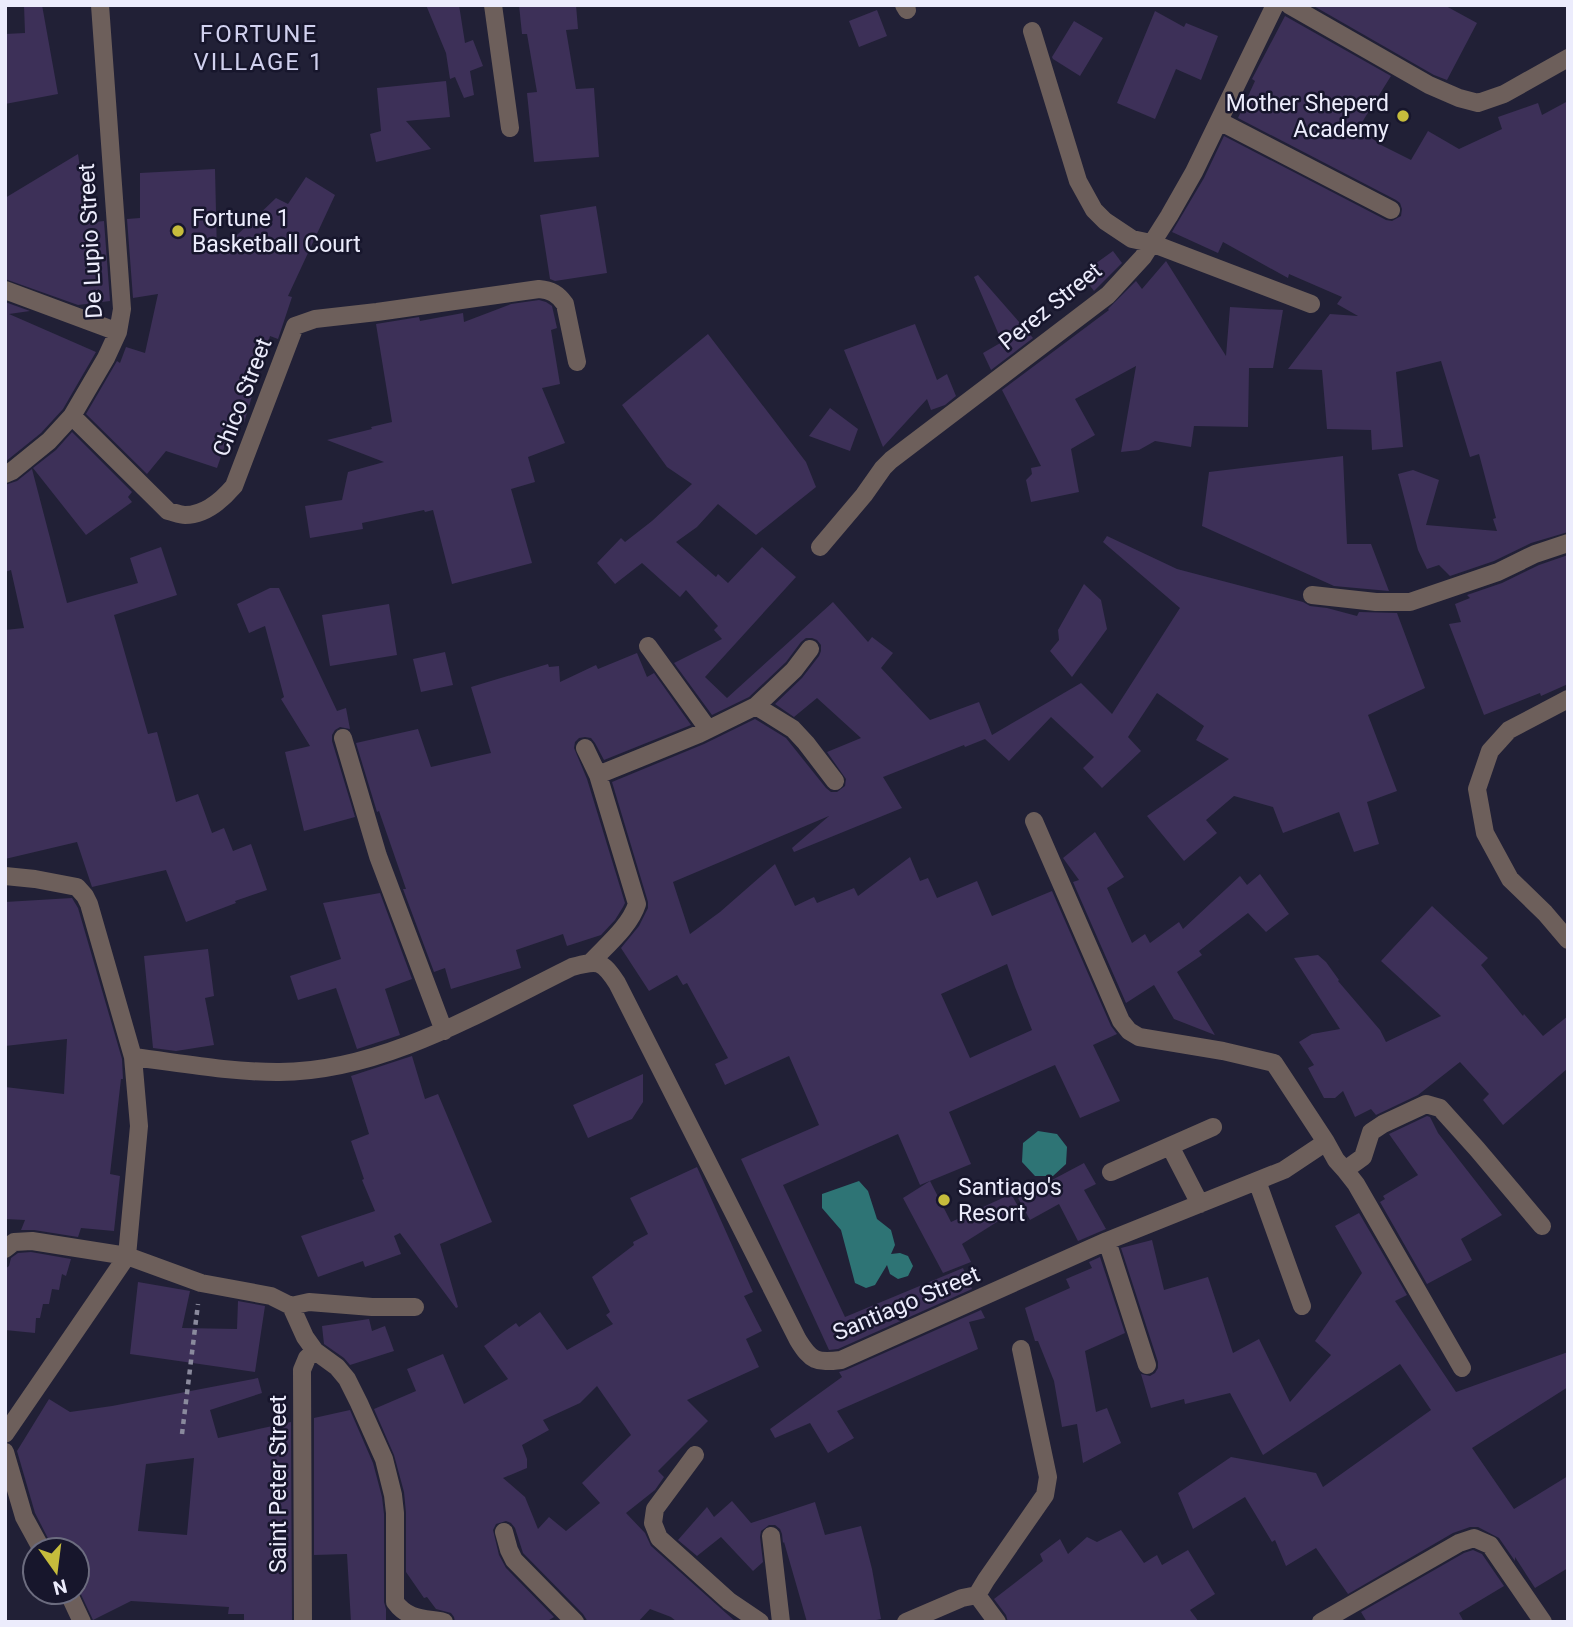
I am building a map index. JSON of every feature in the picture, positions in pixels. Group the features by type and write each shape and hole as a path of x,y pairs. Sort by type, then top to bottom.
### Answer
{"street":[{"name":"De Lupio Street","path":"5,474 49,441 72,416 118,332 122,309 100,5"},
{"path":"493,5 510,128"},
{"name":"Perez Street","path":"820,547 891,460 1108,295 1143,257 1194,172 1275,5"},
{"path":"1290,5 1429,85 1478,103 1504,94 1568,58"},
{"path":"1032,31 1078,181 1094,210 1105,221 1132,239 1151,243 1311,304"},
{"path":"1219,121 1391,210"},
{"name":"Chico Street","path":"72,416 168,511 186,515 221,501 234,486 295,326 316,319 377,313 539,289 550,290 565,304 577,362"},
{"path":"5,290 118,332"},
{"path":"1312,595 1377,602 1410,602 1498,572 1535,554 1568,543"},
{"path":"648,646 708,729"},
{"path":"598,775 708,729 755,706 794,670 810,649"},
{"path":"1568,699 1509,730 1490,751 1478,789 1485,833 1497,859 1510,879 1568,940"},
{"path":"755,706 793,729 835,781"},
{"path":"343,738 378,856 444,1031"},
{"path":"133,1057 242,1071 305,1071 332,1067 389,1052 444,1031 572,967 591,962 624,927 637,904 598,775 585,748"},
{"path":"1034,821 1121,1021 1129,1031 1139,1037 1223,1051 1274,1063 1336,1160 1356,1184 1462,1368"},
{"path":"5,876 35,878 77,887 85,896 133,1057 139,1126 127,1256 5,1434"},
{"name":"Santiago Street","path":"591,962 607,968 617,983 792,1328 807,1354 822,1362 841,1360 1107,1241 1284,1170 1326,1142"},
{"path":"1345,1170 1363,1157 1371,1132 1426,1104 1440,1108 1542,1226"},
{"path":"1111,1172 1213,1127"},
{"path":"1170,1146 1200,1204"},
{"path":"1257,1181 1302,1306"},
{"path":"5,1249 14,1242 32,1241 127,1256 201,1283 271,1296 291,1306 309,1302 415,1307"},
{"path":"1107,1241 1147,1365"},
{"path":"291,1306 305,1337 315,1351 337,1367 347,1380 384,1459 395,1513 395,1601 401,1611 412,1616 444,1622"},
{"path":"906,1622 961,1598 977,1595 1045,1495 1048,1477 1021,1349"},
{"name":"Saint Peter Street","path":"303,1622 302,1370 307,1358 315,1351"},
{"path":"5,1452 24,1517 34,1536"},
{"path":"695,1455 655,1508 653,1523 659,1538 729,1601 760,1622"},
{"path":"504,1532 513,1560 575,1622"},
{"path":"771,1536 781,1622"},
{"path":"1321,1622 1459,1543 1474,1538 1490,1545 1543,1622"},
{"path":"977,1595 997,1622"},
{"path":"75,1606 82,1622"}],"path":[{"path":"182,1434 201,1283"}],"shaded area":[{"path":"1038,1131 1057,1134 1067,1147 1066,1164 1053,1176 1035,1176 1022,1162 1023,1143"},
{"path":"859,1181 868,1191 877,1219 891,1230 895,1245 891,1254 908,1256 913,1266 908,1276 898,1279 890,1274 887,1265 875,1285 866,1288 855,1283 841,1230 822,1208 822,1194"}],"building":[{"path":"24,5 42,5 58,94 5,104 5,34 25,33"},
{"path":"426,5 459,5 465,43 473,40 483,66 470,71 474,95 464,98 455,77 450,79 446,53"},
{"path":"519,5 576,5 578,29 566,30 576,89 594,88 599,157 534,162 527,93 537,92 527,34 522,34"},
{"path":"1312,5 1444,5 1477,23 1447,80"},
{"path":"877,10 887,36 859,47 849,21"},
{"path":"1155,11 1184,27 1186,23 1218,36 1201,80 1176,69 1155,119 1117,103"},
{"path":"1285,16 1391,76 1359,127 1379,144 1411,160 1428,131 1459,149 1502,129 1498,117 1538,103 1542,115 1568,101 1568,532 1531,543 1494,561 1450,576 1439,565 1427,569 1418,550 1398,474 1413,470 1439,480 1426,525 1497,531 1479,454 1470,457 1441,361 1396,372 1403,447 1372,450 1371,430 1327,429 1322,370 1288,369 1330,314 1358,316 1337,304 1342,297 1289,274 1288,278 1223,242 1218,253 1172,232 1204,178 1224,136 1386,220 1392,221 1401,216 1402,209 1396,200 1238,118 1255,81 1252,79"},
{"path":"1074,21 1103,38 1080,76 1052,57"},
{"path":"446,81 450,117 406,121 431,149 376,162 370,134 381,131 377,88"},
{"path":"78,154 85,199 94,206 96,222 104,221 110,301 78,305 5,279 5,198"},
{"path":"215,169 217,254 276,198 288,204 306,177 335,195 288,296 292,297 278,339 270,336 244,423 239,405 217,468 166,451 147,474 86,414 117,361 120,363 126,347 145,353 158,294 133,298 127,219 140,218 140,173"},
{"path":"596,206 607,273 555,281 550,279 540,215"},
{"path":"1113,251 1122,263 1094,291 1081,274"},
{"path":"1166,261 1226,356 1230,307 1283,310 1273,368 1249,368 1248,427 1194,426 1191,447 1155,441 1139,450 1121,452 1136,366 1075,399 1095,435 1071,449 1079,492 1031,502 1026,480 1032,474 1031,468 1041,466 1002,390 1109,310 1136,281 1142,289"},
{"path":"978,275 1033,338 991,370 983,353 1002,342 974,277"},
{"path":"539,300 552,306 557,328 551,330 560,384 542,388 565,443 528,457 535,482 511,489 532,563 452,584 433,510 362,523 363,529 310,538 305,506 342,500 348,472 384,462 327,440 392,422 376,324 419,317 420,321 463,313 464,322 511,304"},
{"path":"5,302 30,311 9,314 96,352 63,409 41,433 5,462"},
{"path":"915,324 937,380 947,374 956,396 945,405 931,410 927,399 883,447 844,350"},
{"path":"708,334 806,462 816,487 756,535 718,504 697,527 676,542 716,577 718,574 728,583 762,547 796,577 705,677 727,698 833,602 868,642 872,637 893,653 881,668 930,720 979,702 992,735 1081,683 1112,714 1180,608 1103,542 1107,536 1177,569 1310,606 1357,616 1359,612 1397,613 1425,688 1368,715 1397,791 1367,802 1379,844 1354,852 1339,812 1283,833 1273,807 1234,796 1206,820 1217,833 1184,861 1147,816 1229,759 1196,740 1204,726 1157,693 1128,737 1141,751 1102,788 1083,768 1094,757 1051,717 1009,761 985,739 883,777 902,808 794,852 792,848 829,816 673,882 690,934 775,864 795,906 814,897 817,903 854,888 858,896 910,857 920,881 928,878 937,898 977,881 992,916 1052,891 1111,1026 1117,1034 1093,1045 1120,1101 1080,1118 1055,1065 949,1112 971,1164 920,1185 898,1134 783,1185 845,1317 963,1268 972,1289 838,1349 829,1350 741,1159 819,1125 789,1056 725,1085 715,1064 728,1058 687,983 683,985 677,975 649,991 621,948 639,926 648,908 648,902 612,782 704,744 755,719 786,738 826,788 837,792 845,786 846,779 827,752 861,738 817,698 794,717 775,704 802,678 819,656 821,645 812,638 801,642 786,662 749,697 712,715 674,663 722,639 714,630 718,626 686,590 680,597 642,563 615,584 597,563 621,538 625,542 692,484 667,467 622,405","holes":["1007,964 1032,1030 970,1058 941,994"]},
{"path":"830,408 858,429 850,451 809,436"},
{"path":"72,432 132,492 128,497 132,502 86,535 33,468 56,450"},
{"path":"1343,456 1347,544 1371,544 1389,591 1334,586 1202,526 1209,472"},
{"path":"32,469 67,603 138,583 130,558 161,547 177,595 114,615 148,734 157,732 176,802 198,794 212,833 224,828 233,851 251,844 267,890 186,922 166,870 92,887 77,842 5,859 5,630 24,628 11,570 5,572 5,485 17,481"},
{"path":"1568,555 1568,684 1484,715 1449,624 1461,622 1455,604 1470,598 1467,595"},
{"path":"1084,584 1101,600 1107,629 1072,677 1050,651 1059,640 1058,630"},
{"path":"270,588 279,588 337,711 346,708 350,729 340,727 335,730 332,741 355,817 304,831 285,752 310,746 281,699 284,697 265,626 249,633 237,604"},
{"path":"389,604 397,655 330,666 322,615"},
{"path":"445,652 453,685 421,692 413,659"},
{"path":"637,653 647,677 654,673 691,725 604,760 591,738 579,738 575,742 574,748 587,779 625,903 623,907 601,935 567,946 563,934 516,950 521,968 451,989 445,968 434,972 403,889 406,889 379,811 377,812 356,743 418,729 431,767 491,753 471,687 548,664 549,667 559,666 560,682 596,665 598,669"},
{"path":"1095,832 1124,877 1107,888 1132,943 1145,934 1150,943 1179,922 1183,929 1240,876 1247,885 1260,874 1289,914 1266,932 1248,913 1199,951 1202,955 1177,972 1215,1035 1174,1019 1154,985 1126,1003 1073,882 1079,880 1063,858"},
{"path":"380,893 412,979 385,989 400,1035 357,1049 336,988 298,1000 290,976 341,959 323,903"},
{"path":"72,898 78,908 122,1059 123,1079 110,1174 120,1176 114,1231 81,1228 78,1237 21,1230 25,1220 5,1219 5,1087 64,1094 67,1039 5,1046 5,902"},
{"path":"1432,906 1488,958 1481,965 1543,1036 1568,1016 1568,1068 1503,1125 1483,1100 1489,1094 1460,1062 1418,1095 1376,1115 1371,1109 1355,1117 1343,1091 1335,1098 1324,1098 1308,1068 1314,1065 1299,1042 1312,1034 1340,1029 1294,958 1318,955 1326,962 1338,981 1380,1030 1386,1042 1441,1016 1381,961"},
{"path":"208,949 214,996 205,998 214,1045 176,1051 153,1048 144,956"},
{"path":"412,1056 425,1099 438,1094 492,1222 440,1244 458,1307 456,1308 400,1233 394,1236 401,1254 365,1267 363,1261 318,1277 301,1236 375,1211 362,1180 364,1179 351,1141 369,1134 351,1076"},
{"path":"643,1074 643,1102 632,1119 588,1138 573,1105"},
{"path":"1427,1116 1502,1215 1461,1239 1472,1260 1427,1284 1380,1202 1385,1199 1383,1196 1418,1175 1389,1134"},
{"path":"1084,1163 1096,1184 1084,1190 1106,1229 1078,1241 1059,1204 1030,1220 1018,1198"},
{"path":"697,1167 753,1292 744,1296 762,1331 746,1339 759,1367 687,1400 708,1421 658,1471 664,1477 655,1490 626,1513 645,1533 651,1546 736,1622 677,1622 650,1609 638,1622 588,1622 523,1553 515,1528 506,1521 496,1524 493,1530 499,1555 506,1568 554,1617 546,1622 455,1622 451,1613 436,1609 427,1597 424,1598 406,1572 404,1492 394,1455 374,1409 416,1391 407,1369 443,1354 464,1404 508,1379 484,1346 516,1323 519,1327 540,1312 567,1350 613,1324 606,1315 610,1312 592,1277 634,1245 633,1242 648,1234 630,1198","holes":["597,1386 631,1435 582,1483 600,1503 566,1531 549,1517 538,1529 525,1497 503,1478 527,1468 522,1445 549,1430 543,1420 580,1403"]},
{"path":"930,1181 951,1222 1011,1194 1019,1208 962,1244 971,1262 943,1273 903,1198"},
{"path":"1359,1213 1407,1295 1395,1301 1456,1392 1568,1352 1568,1387 1472,1448 1514,1509 1568,1476 1568,1568 1535,1588 1499,1538 1478,1527 1453,1533 1348,1594 1316,1548 1286,1566 1275,1540 1272,1542 1245,1497 1193,1529 1178,1493 1231,1457 1316,1473 1323,1487 1431,1410 1400,1364 1263,1455 1230,1393 1185,1404 1184,1399 1151,1408 1141,1374 1150,1376 1155,1373 1158,1362 1121,1248 1152,1240 1164,1290 1208,1277 1233,1353 1259,1339 1290,1402 1331,1355 1315,1341 1362,1273 1335,1226"},
{"path":"31,1252 71,1259 66,1276 62,1274 59,1290 52,1289 49,1304 43,1304 40,1318 36,1318 35,1333 5,1330 5,1269 11,1258 18,1253"},
{"path":"1100,1257 1125,1333 1085,1351 1096,1412 1107,1408 1121,1443 1083,1463 1077,1424 1062,1427 1054,1381 1038,1341 1035,1341 1025,1308 1070,1288 1066,1279 1092,1268 1089,1262"},
{"path":"138,1282 190,1291 182,1328 237,1329 238,1301 265,1306 255,1372 130,1354"},
{"path":"981,1310 985,1318 969,1322 978,1349 837,1411 854,1438 828,1453 810,1423 775,1438 770,1429 842,1377 839,1372"},
{"path":"369,1319 372,1331 385,1326 394,1351 350,1365 324,1344 322,1326"},
{"path":"258,1378 262,1393 210,1410 218,1438 291,1422 292,1622 244,1622 244,1614 228,1614 229,1607 131,1601 93,1620 86,1606 91,1606 91,1536 47,1536 35,1513 17,1451 49,1399 70,1412","holes":["194,1458 187,1535 138,1531 146,1464"]},
{"path":"350,1410 373,1463 382,1497 386,1622 351,1622 347,1554 314,1555 314,1418"},
{"path":"732,1501 751,1523 815,1502 825,1535 861,1526 881,1619 867,1622 807,1622 782,1534 775,1525 769,1525 761,1531 763,1562 753,1571 721,1537 697,1556 678,1540 707,1507 714,1517"},
{"path":"1121,1530 1144,1563 1157,1555 1162,1565 1188,1550 1215,1594 1190,1610 1199,1622 1008,1622 994,1599 1043,1561 1040,1554 1060,1539 1068,1554 1087,1537 1097,1542"},
{"path":"1473,1550 1482,1554 1504,1586 1459,1613 1464,1622 1367,1622 1361,1612"}],"place":[{"name":"Mother Sheperd Academy","path":"1403,116"},
{"name":"Fortune 1 Basketball Court","path":"178,231"},
{"name":"Santiago's Resort","path":"944,1200"}],"district":[{"name":"FORTUNE VILLAGE 1","path":"259,48"}]}
